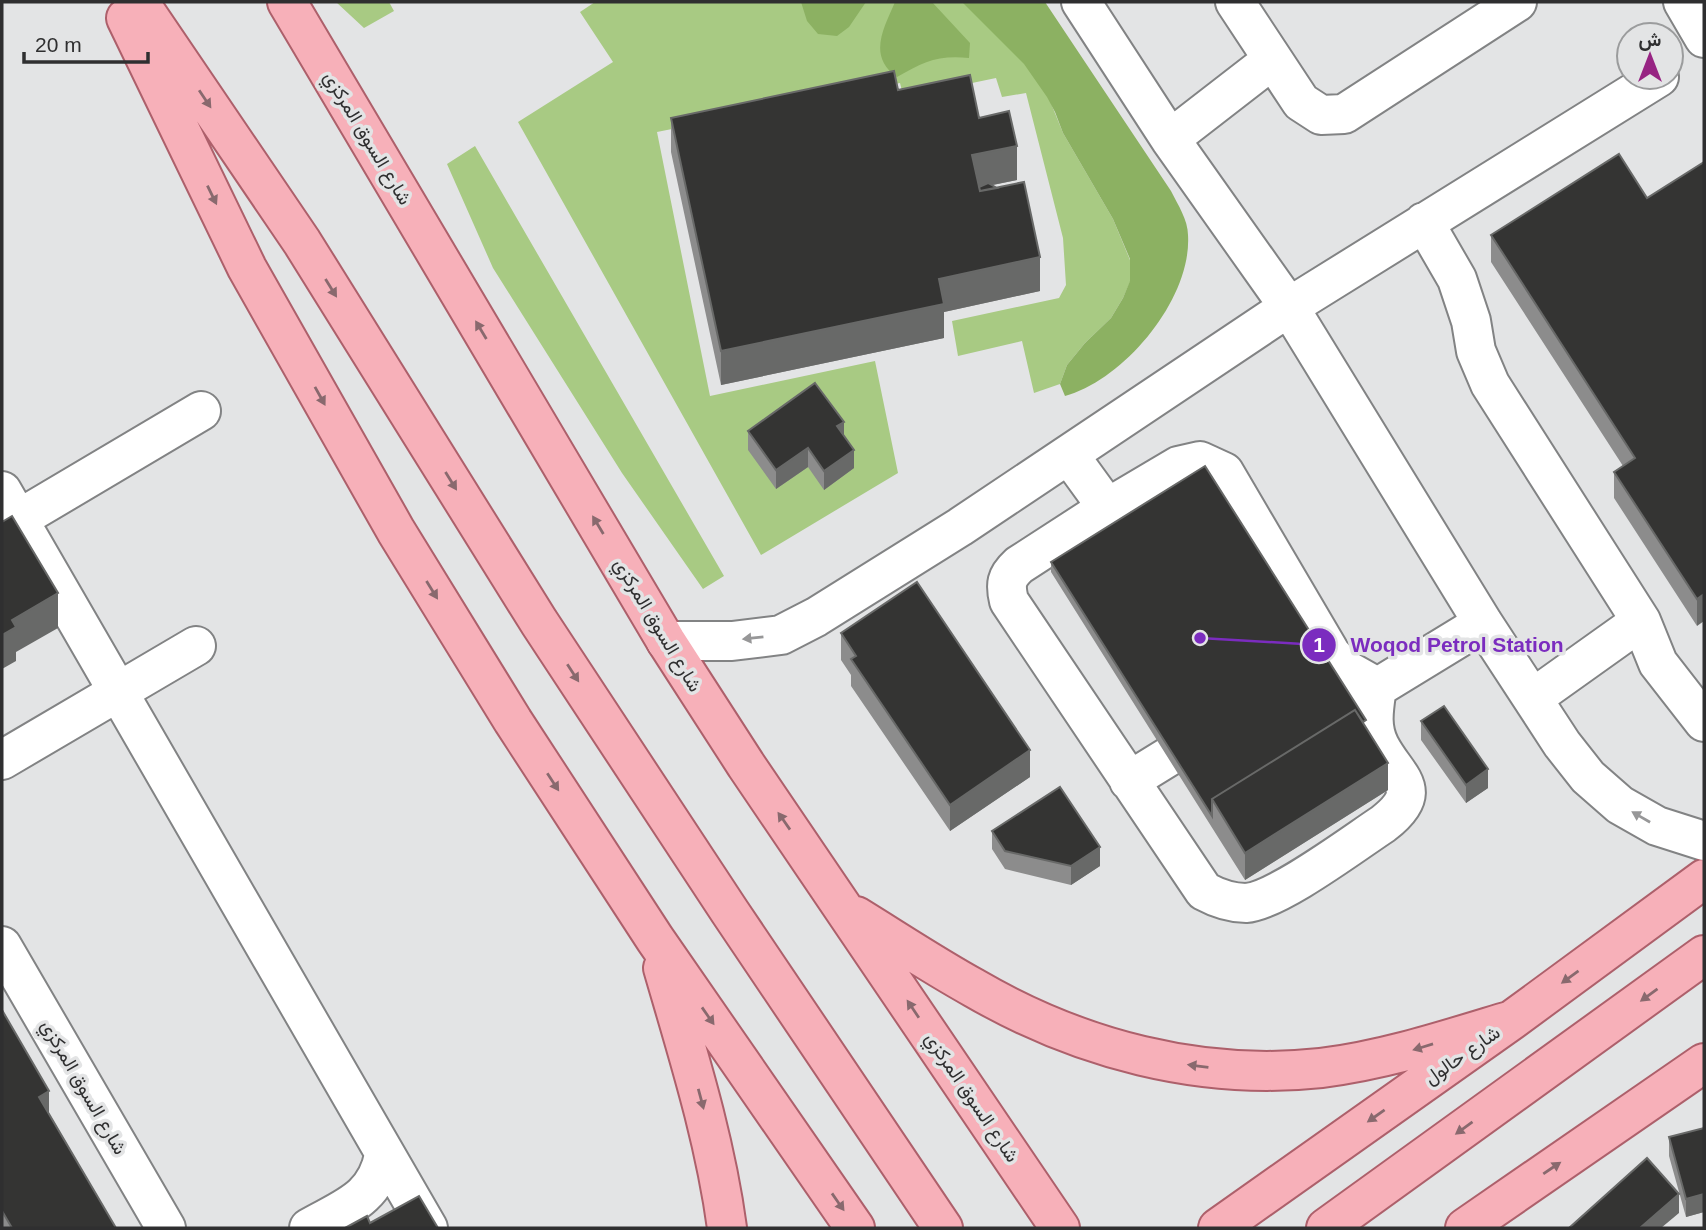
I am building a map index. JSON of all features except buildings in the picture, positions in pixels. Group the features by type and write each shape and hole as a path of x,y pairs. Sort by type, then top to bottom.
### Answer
{"main road":[{"path":"118,2 247,268 396,531 513,721 655,939 855,1228"},
{"path":"139,2 302,242 539,622 943,1228"},
{"name":"شارع السوق المركزي","path":"287,2 666,641 746,765 1060,1228"},
{"name":"شارع حالول","path":"1218,1228 1512,1020 1704,879"},
{"path":"845,909 975,989 1045,1023 1111,1049 1157,1061 1251,1072 1322,1068 1411,1051 1512,1020"},
{"path":"655,939 706,1117 720,1177 727,1228"},
{"path":"1325,1228 1704,955"},
{"path":"1465,1228 1488,1217 1704,1063"}],"street":[{"path":"1081,2 1170,139 1289,307 1483,623 1562,744 1588,777 1620,805 1657,826 1704,841"},
{"path":"1235,2 1301,102 1321,115 1344,114 1517,2"},
{"path":"1683,2 1704,38"},
{"path":"1685,61 1704,49"},
{"path":"1170,139 1272,60"},
{"path":"666,641 732,641 781,635 816,617 939,541 1289,307 1636,91"},
{"path":"1424,222 1457,279 1471,321 1476,351 1490,384 1641,621 1658,663 1704,722"},
{"path":"201,411 7,513 117,692 428,1228"},
{"path":"1069,455 1114,518"},
{"path":"1200,461 1224,472 1331,654 1363,696 1380,746 1401,775 1405,786 1404,801 1396,814 1271,895 1247,903 1223,900 1204,891 1009,601 1007,576 1018,565 1114,518 1178,466 1200,461"},
{"path":"1532,698 1641,621"},
{"path":"1363,696 1483,623"},
{"path":"2,760 196,646"},
{"path":"1129,781 1168,757"},
{"name":"شارع السوق المركزي","path":"2,946 166,1228"},
{"path":"309,1228 366,1194 381,1173 384,1155"}],"green space":[{"path":"336,2 389,2 394,11 364,28"},
{"path":"595,2 1010,2 1063,133 1113,219 1130,260 1130,282 1123,298 1111,318 1067,365 1060,384 1034,393 1022,341 958,356 952,321 1059,298 1066,285 1063,238 1026,93 1002,97 996,78 948,88 908,115 900,83 657,132 710,396 875,361 898,473 761,555 518,122 613,62 580,12"},
{"path":"801,2 866,2 849,27 837,36 818,34 807,21"},
{"path":"895,2 932,2 970,43 969,58 931,61 897,77 882,60 880,51 883,32"},
{"path":"962,2 1045,2 1171,191 1186,224 1186,260 1179,285 1150,334 1110,373 1065,396 1060,384 1067,365 1111,318 1123,298 1130,281 1130,259 1113,219 1063,133 1047,97 1024,64"},
{"path":"475,146 724,576 703,589 622,473 493,268 447,164"}],"place":[{"name":"Woqod Petrol Station","path":"1200,638"}]}
